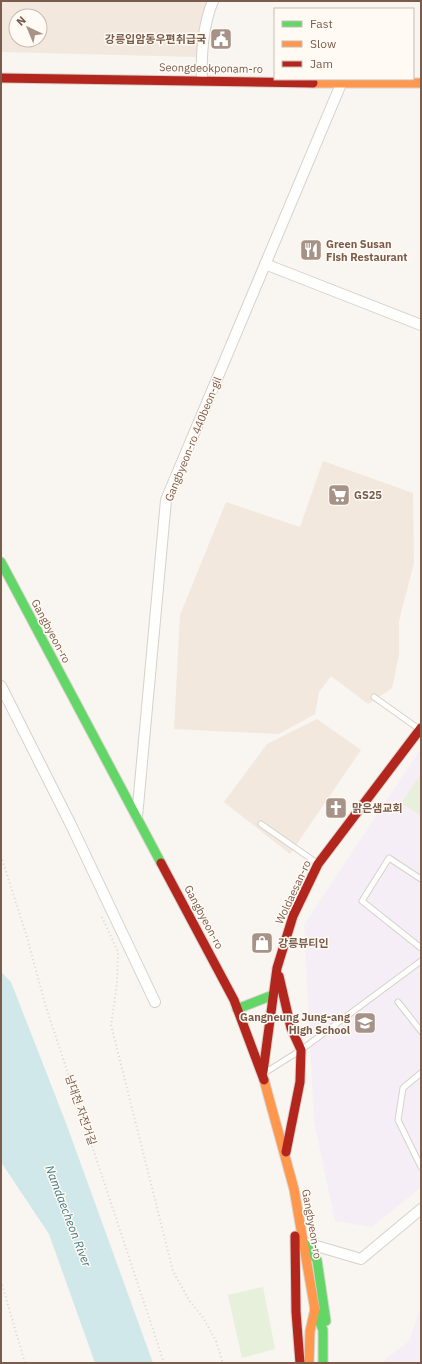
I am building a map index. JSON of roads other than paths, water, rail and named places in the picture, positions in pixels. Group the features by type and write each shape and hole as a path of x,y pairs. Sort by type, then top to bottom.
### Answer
{"street":[{"path":"202,80 201,54 209,10 213,1"},
{"name":"Seongdeokponam-ro","path":"1,78 202,80 341,84 421,82"},
{"name":"Gangbyeon-ro 440beon-gil","path":"137,817 166,500 341,84"},
{"path":"265,264 421,325"},
{"name":"Gangbyeon-ro","path":"1,562 238,1009 263,1074 294,1189 315,1309 323,1330 324,1363"},
{"path":"1,686 67,818 155,1002"},
{"name":"Woldaesan-ro","path":"263,1074 277,968 293,916 318,864 420,729"},
{"path":"277,968 291,1028 301,1050 300,1082 285,1153"},
{"path":"238,1009 273,995"},
{"path":"294,1189 296,1312 300,1363"},
{"path":"303,1242 361,1259 421,1208"},
{"path":"303,1242 317,1260 326,1311 329,1363"},
{"name":"Gangbyeon-ro","path":"309,1363 310,1331 315,1309"}],"lane":[{"path":"374,697 420,729"},
{"path":"261,824 318,864"},
{"path":"421,880 389,858 362,901 421,948"},
{"path":"263,1074 301,1050 421,961"},
{"path":"398,1002 421,1031"},
{"path":"421,1073 403,1088 398,1120 421,1167"}],"water":[{"name":"Namdaecheon River","path":"1,972 11,982 66,1123 153,1363 95,1363 49,1234 1,1162"}],"place":[{"name":"강릉입암동우편취급국","path":"221,39"},
{"name":"Green Susan Fish Restaurant","path":"311,250"},
{"name":"GS25","path":"339,495"},
{"name":"맑은샘교회","path":"336,808"},
{"name":"강릉뷰티인","path":"262,943"},
{"name":"Gangneung Jung-ang High School","path":"365,1023"}]}
